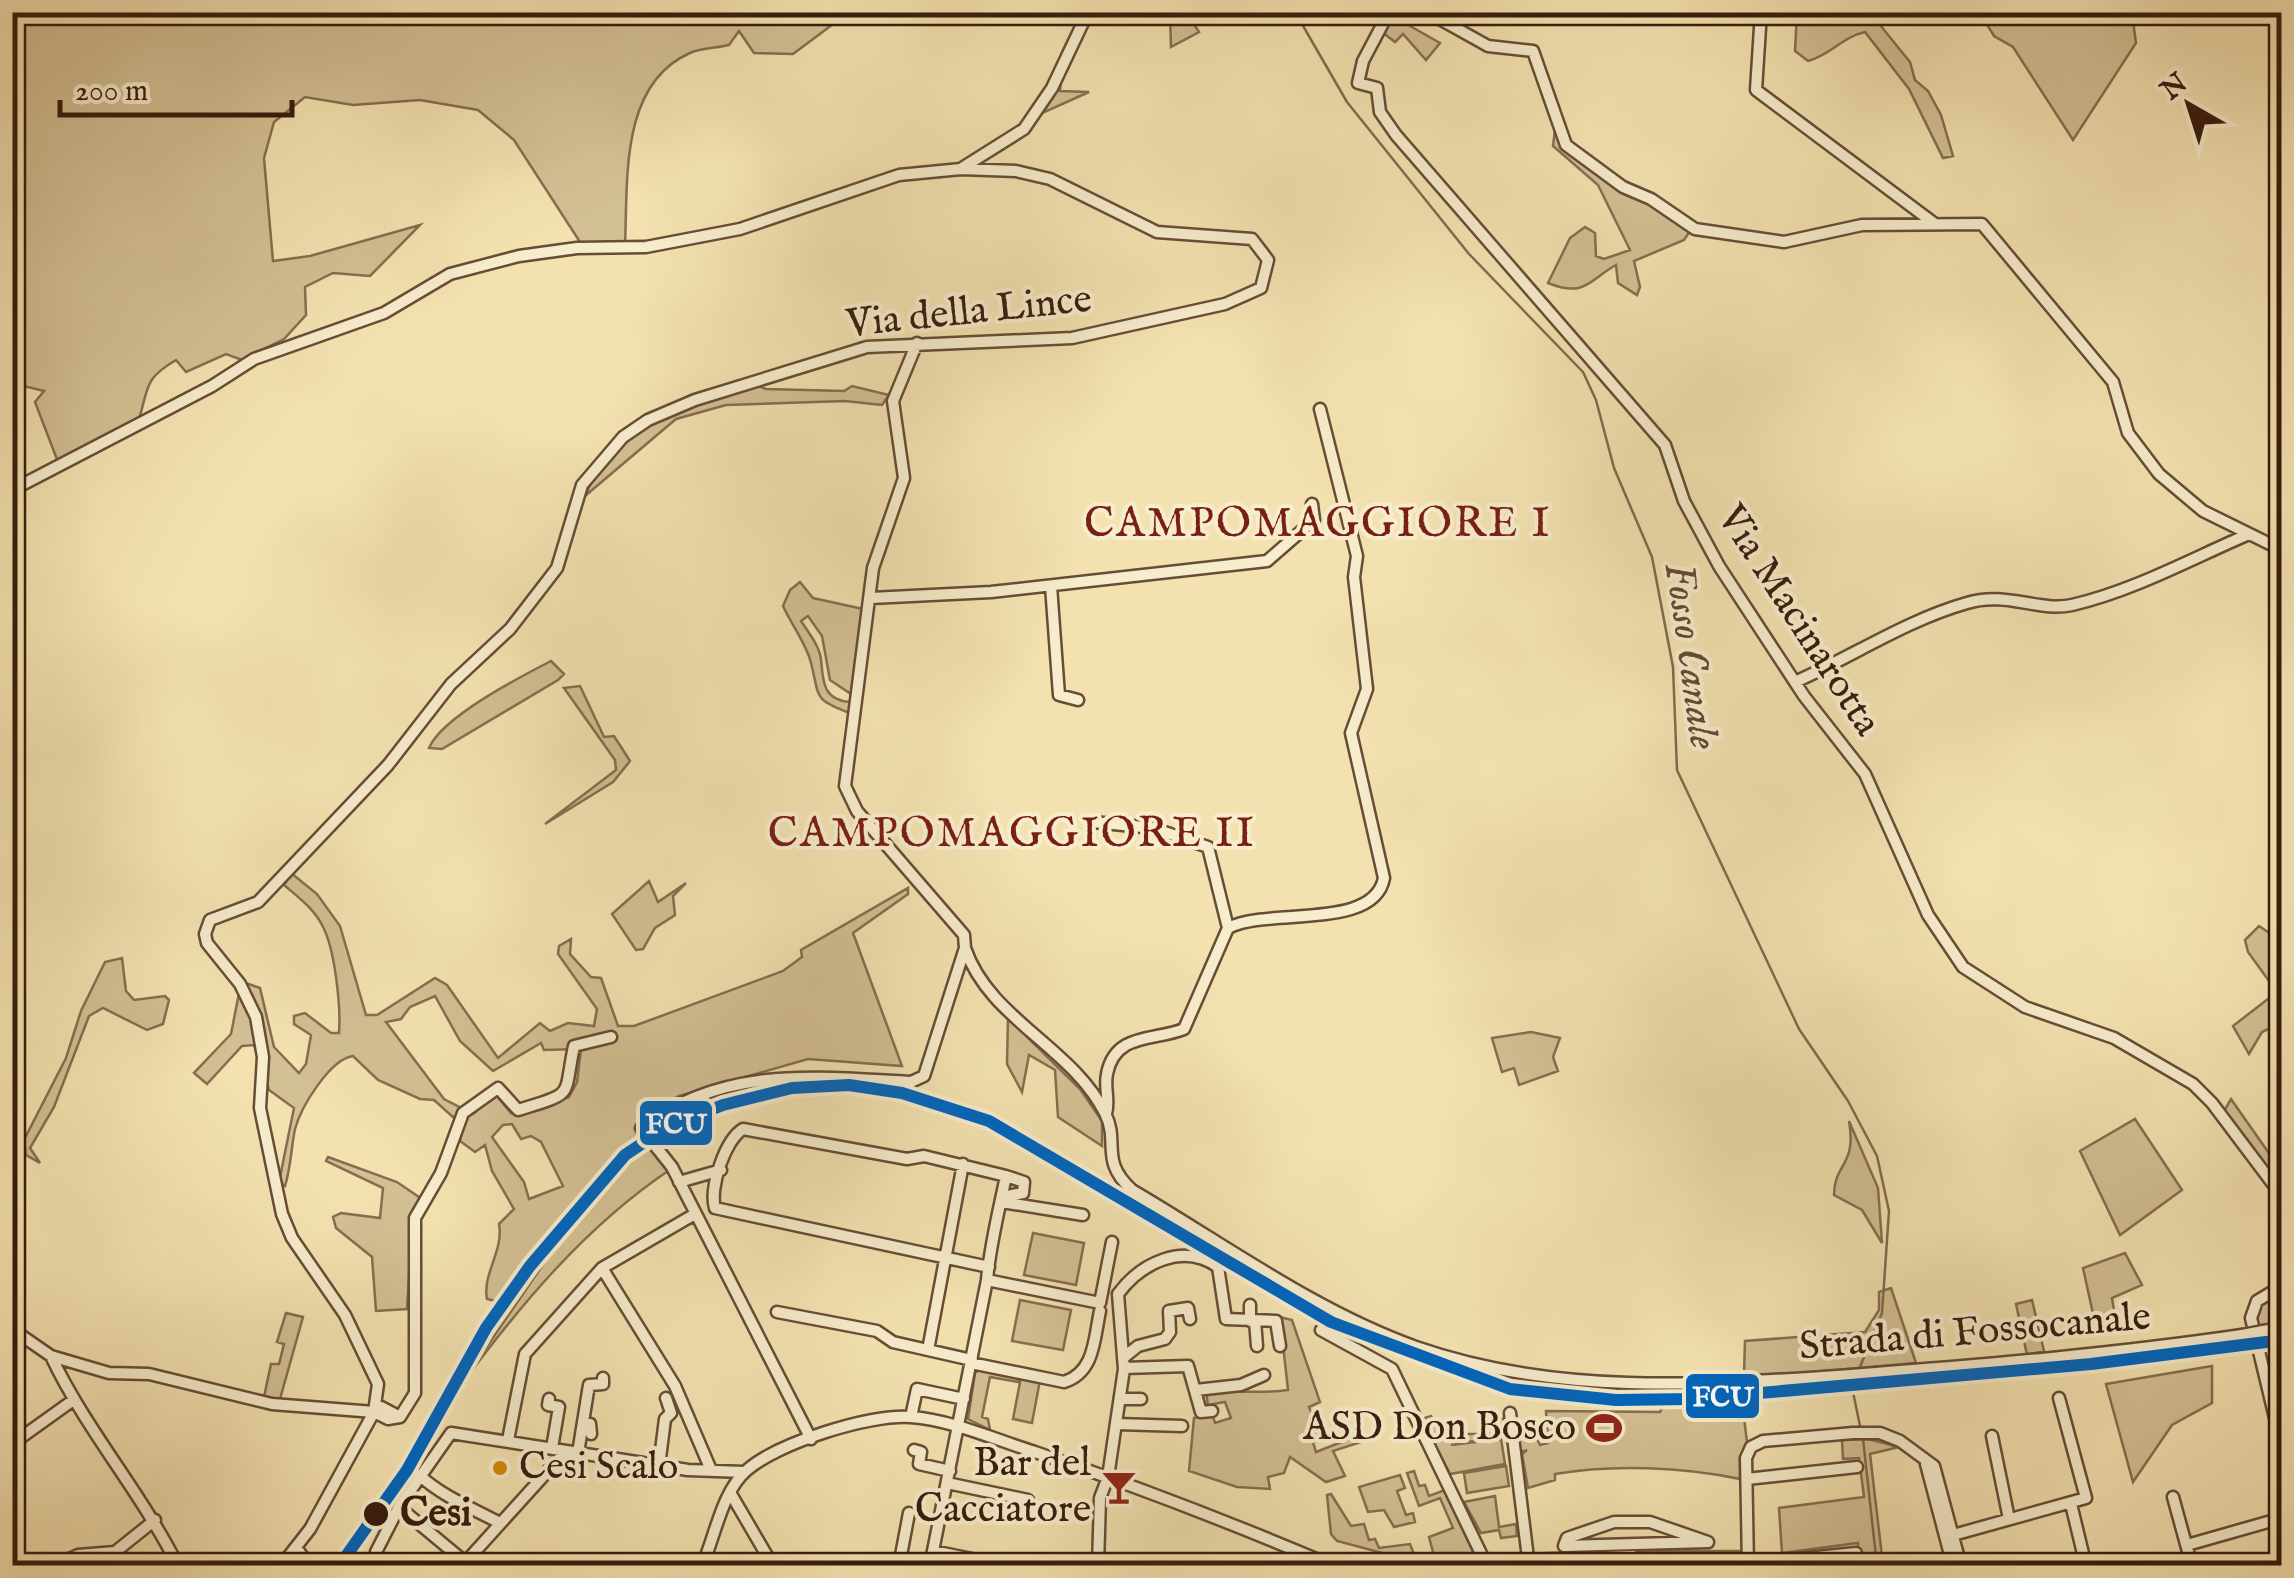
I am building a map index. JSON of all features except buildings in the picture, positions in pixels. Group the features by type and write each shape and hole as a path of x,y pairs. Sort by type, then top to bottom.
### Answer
{"street":[{"path":"961,169 1024,129 1052,88 1088,12"},
{"name":"Via Macinarotta","path":"1388,12 1363,61 1358,83 1377,88 1380,112 1396,135 1665,445 1701,534 1795,682 1865,774 1928,915 1963,968 2025,1008 2114,1038 2193,1084 2212,1102 2282,1196"},
{"path":"1428,12 1488,46 1533,50 1566,145 1622,187 1652,199 1694,229 1784,242 1862,225 1982,224 2113,382 2128,433 2159,474 2204,511 2282,550"},
{"path":"1446,23 1454,12"},
{"path":"1761,12 1756,90 1936,224"},
{"name":"Via della Lince","path":"12,490 254,358 384,313 450,274 518,256 576,248 646,247 740,229 899,175 961,169 1016,171 1050,179 1156,232 1242,235 1259,245 1270,268 1261,288 1246,297 1072,338 867,347 694,400 648,420 623,437 582,485 557,568 510,629 451,684 388,765 258,902 216,915 206,927 207,943 240,984 256,1018 263,1057 260,1108 282,1214 292,1238 345,1315 370,1366 378,1384 374,1412"},
{"path":"811,1439 680,1182 641,1128 688,1099 777,1076 911,1082 924,1076 964,948 964,935 857,811 845,786 873,568 904,478 893,401 916,343"},
{"path":"1228,928 1250,918 1317,915 1368,905 1377,898 1384,878 1350,733 1366,698 1354,578 1357,556 1320,409"},
{"path":"871,598 1050,586 1267,561 1314,520 1312,504"},
{"path":"1795,682 1867,650 1912,622 1968,602 1999,596 2069,606 2249,534"},
{"path":"1050,586 1059,695 1078,700"},
{"path":"1093,822 1154,828 1208,846 1228,928 1184,1029 1139,1037 1119,1051 1107,1073 1106,1114"},
{"path":"964,948 973,973 1068,1068 1106,1114"},
{"path":"12,1328 51,1356 110,1372 149,1374 228,1397 374,1412 388,1419 400,1417 411,1402 417,1379 415,1218 440,1173 463,1113 498,1088 518,1110 564,1093 571,1082 574,1046 612,1038"},
{"name":"Strada di Fossocanale","path":"1106,1114 1110,1159 1121,1180 1355,1322 1434,1352 1541,1376 1620,1384 1732,1384 2112,1354 2282,1328"},
{"path":"988,1267 715,1208 721,1170 734,1135 742,1129 907,1158 924,1156 1017,1178 1025,1187 1014,1198 1002,1200"},
{"path":"928,1350 963,1164"},
{"path":"680,1182 721,1170"},
{"path":"930,1566 1006,1176"},
{"path":"1002,1200 1082,1215"},
{"path":"508,1440 525,1354 602,1268 695,1214"},
{"path":"988,1280 1100,1303 1112,1242"},
{"path":"1098,1566 1100,1498 1108,1476 1122,1398 1124,1366 1118,1294 1130,1277 1168,1258 1204,1257 1218,1267 1226,1319 1276,1321 1280,1346"},
{"path":"602,1268 675,1386 711,1470"},
{"path":"2282,1286 2257,1301 2252,1318 2282,1447"},
{"path":"1250,1306 1257,1346"},
{"path":"1124,1366 1134,1348 1165,1339 1170,1332 1168,1311 1188,1308 1190,1319"},
{"path":"777,1312 877,1330 894,1342 1064,1382 1089,1364 1100,1312"},
{"path":"1321,1330 1392,1369 1488,1566"},
{"path":"51,1356 72,1401 155,1520 178,1566"},
{"path":"1124,1366 1179,1370"},
{"path":"1124,1366 1188,1366 1201,1412 1212,1411"},
{"path":"1196,1390 1247,1389 1264,1374"},
{"path":"578,1453 589,1385 602,1384 603,1378"},
{"path":"911,1417 917,1389 964,1399"},
{"path":"659,1466 665,1420 671,1413 666,1398"},
{"path":"1122,1398 1141,1399"},
{"path":"1950,1536 2086,1498 2059,1398"},
{"path":"549,1399 548,1405 559,1407 552,1448"},
{"path":"12,1444 72,1401"},
{"path":"281,1566 296,1547 374,1412"},
{"path":"1510,1412 1528,1563 1633,1556 1708,1542 1650,1522 1614,1522 1563,1543 1567,1548 1633,1556"},
{"path":"702,1566 733,1489 744,1472 764,1458 811,1439 882,1418 911,1417 1108,1476 1333,1566"},
{"path":"583,1423 590,1424 591,1434"},
{"path":"1118,1424 1182,1426"},
{"path":"376,1552 399,1506 452,1433 659,1466 744,1472"},
{"path":"1856,1553 1748,1565 1746,1458 1757,1443 1854,1433 1880,1433 1900,1440 1926,1464 1934,1466 1953,1566"},
{"path":"1992,1436 2010,1519"},
{"path":"914,1450 922,1452 919,1464 948,1477 1028,1500"},
{"path":"399,1506 464,1564 566,1451"},
{"path":"1747,1478 1856,1467"},
{"path":"724,1470 773,1566"},
{"path":"419,1475 450,1502 468,1505 500,1523"},
{"path":"2173,1497 2192,1566"},
{"path":"414,1516 422,1504"},
{"path":"2072,1504 2086,1566"},
{"path":"899,1566 909,1513"},
{"path":"2187,1545 2282,1518"},
{"path":"54,1566 78,1555 115,1552 155,1520"},
{"path":"1950,1536 1961,1566"},
{"path":"296,1547 309,1566"},
{"path":"933,1551 1006,1566"}],"shaded area":[{"path":"13,13 848,13 793,54 754,53 739,31 729,45 694,51 667,68 650,87 632,137 625,245 580,242 514,140 478,110 420,100 353,105 305,97 274,122 264,158 273,261 310,256 420,225 370,276 333,273 305,287 306,315 284,339 242,360 226,354 186,372 176,360 153,378 139,419 58,462 35,402 44,391 20,385 13,389"},
{"path":"1797,13 1877,13 1876,20 1910,62 1915,80 1928,91 1941,115 1953,156 1943,158 1909,89 1865,32 1808,61 1795,51"},
{"path":"1980,13 2132,13 2136,43 2073,140 2013,47 1994,36"},
{"path":"1187,14 1199,32 1171,47 1170,15"},
{"path":"1392,15 1408,16 1405,23 1440,43 1426,60 1403,34 1395,42 1382,32"},
{"path":"1061,79 1060,91 1089,92 1038,115"},
{"path":"1555,130 1635,196 1690,231 1684,240 1634,261 1640,287 1637,295 1618,283 1616,265 1579,288 1548,283 1570,238 1585,227 1595,233 1596,256 1604,259 1630,250 1598,185 1553,146"},
{"path":"752,384 766,389 844,391 852,386 889,395 882,405 845,401 726,405 676,419 585,496 614,452 633,436 678,411"},
{"path":"800,582 813,598 863,609 851,694 830,680 822,636 808,616 801,621 818,649 826,688 834,697 850,702 850,713 820,696 809,656 783,606 790,590"},
{"path":"551,661 564,674 558,680 442,749 429,748 465,711"},
{"path":"580,686 604,737 614,736 630,761 613,782 545,824 616,770 615,760 564,688"},
{"path":"291,873 317,894 340,926 366,1015 377,1015 435,978 447,985 498,1058 540,1023 550,1031 568,1023 594,1026 597,1009 558,954 559,946 571,939 570,954 591,977 601,978 618,1026 634,1026 783,971 802,957 801,950 908,888 908,894 853,933 902,1066 808,1059 679,1096 650,1112 645,1121 649,1131 551,1233 500,1302 487,1299 487,1281 499,1244 499,1224 514,1209 492,1171 485,1145 475,1152 460,1141 463,1126 434,1100 420,1099 378,1080 353,1056 344,1059 326,1075 303,1109 295,1129 285,1186 279,1182 294,1108 269,1090 254,1045 242,1046 207,1084 194,1073 231,1034 239,993 246,983 260,988 274,1047 299,1073 306,1064 311,1035 294,1024 294,1016 305,1013 331,1033 339,1033 336,978 327,935 315,914 284,885","holes":["435,996 460,1041 493,1071 541,1043 544,1050 581,1049 577,1082 569,1097 522,1115 511,1113 495,1094 473,1114 444,1099 386,1022 401,1019 410,1007","512,1124 521,1139 531,1136 541,1142 563,1186 529,1199 524,1182 492,1137 503,1125"]},
{"path":"649,881 658,902 686,883 673,896 675,915 655,928 643,949 636,950 612,914"},
{"path":"2259,926 2281,941 2281,1023 2262,1032 2249,1054 2233,1026 2277,992 2248,952 2245,940"},
{"path":"122,958 126,991 134,1000 165,996 169,1000 163,1024 147,1030 103,1008 89,1016 54,1107 30,1148 40,1163 26,1155 24,1140 66,1058 81,1011 105,962"},
{"path":"1008,1018 1080,1089 1102,1121 1102,1146 1058,1117 1055,1070 1029,1055 1022,1092 1007,1064"},
{"path":"1531,1032 1560,1038 1553,1057 1558,1071 1519,1085 1514,1068 1502,1072 1492,1038"},
{"path":"2231,1099 2280,1169 2268,1175 2224,1111"},
{"path":"2135,1119 2182,1190 2120,1235 2080,1151"},
{"path":"1849,1121 1878,1188 1882,1243 1862,1210 1834,1195 1837,1176 1850,1147"},
{"path":"653,1143 671,1169 609,1217 554,1271 455,1393 577,1215 608,1178"},
{"path":"328,1157 397,1182 419,1197 412,1229 407,1309 376,1311 372,1257 336,1228 333,1217 341,1213 380,1218 383,1188 326,1161"},
{"path":"1033,1233 1084,1243 1076,1285 1024,1275"},
{"path":"2125,1253 2142,1285 2112,1298 2115,1317 2095,1323 2083,1268"},
{"path":"1891,1288 1916,1363 1731,1379 1731,1375 1744,1374 1745,1341 1865,1332 1879,1310 1879,1292"},
{"path":"2281,1292 2281,1322 2257,1327 2258,1307"},
{"path":"1020,1300 1071,1310 1063,1350 1012,1341"},
{"path":"2032,1300 2044,1351 2027,1355 2016,1304"},
{"path":"286,1313 303,1317 280,1399 264,1397 271,1364 279,1364 284,1344 277,1342"},
{"path":"1280,1317 1292,1320 1320,1402 1309,1407 1322,1439 1313,1442 1316,1452 1362,1434 1364,1441 1333,1451 1345,1476 1326,1482 1290,1457 1284,1473 1268,1477 1270,1489 1237,1487 1189,1471 1194,1418 1213,1416 1215,1423 1231,1418 1225,1402 1208,1405 1206,1392 1288,1390"},
{"path":"2212,1366 2212,1403 2172,1425 2133,1482 2106,1384"},
{"path":"980,1369 1019,1376 1018,1382 990,1377 982,1417 988,1419 990,1430 968,1419 975,1373"},
{"path":"1021,1377 1040,1380 1032,1423 1013,1419"},
{"path":"1742,1401 1747,1442 1740,1459 1740,1479 1671,1470 1600,1469 1555,1474 1555,1480 1528,1488 1522,1454 1527,1450 1518,1453 1514,1426 1531,1425 1540,1445 1548,1443 1546,1411 1660,1412 1663,1405"},
{"path":"1431,1416 1441,1434 1494,1434 1499,1417 1504,1420 1508,1435 1451,1445 1501,1439 1505,1464 1450,1474 1422,1419"},
{"path":"1868,1439 1899,1447 1870,1454 1883,1565 1858,1565 1858,1543 1782,1553 1779,1508 1864,1497 1859,1458 1843,1459 1842,1440"},
{"path":"1506,1466 1509,1486 1467,1493 1464,1473"},
{"path":"1414,1471 1419,1486 1425,1485 1429,1496 1445,1490 1479,1565 1392,1565 1390,1555 1337,1541 1331,1534 1327,1495 1331,1494 1351,1526 1364,1524 1369,1540 1375,1539 1379,1548 1410,1544 1415,1557 1433,1552 1429,1537 1453,1528 1440,1498 1419,1506 1407,1473"},
{"path":"1400,1475 1405,1488 1397,1491 1406,1515 1413,1513 1415,1522 1394,1527 1384,1510 1368,1512 1359,1487"},
{"path":"1495,1496 1499,1527 1516,1524 1517,1536 1501,1538 1499,1530 1481,1533 1464,1502"},
{"path":"1639,1551 1743,1551 1743,1565 1639,1565"}],"waterway":[{"name":"Fosso Canale","path":"1295,12 1347,102 1469,254 1583,372 1596,400 1614,468 1652,557 1673,667 1677,770 1799,1029 1848,1101 1877,1156 1889,1211 1882,1313 1860,1367"},
{"name":"Fosso Canale","path":"1853,1392 1860,1426"},
{"name":"Fosso Canale","path":"1863,1439 1877,1566"}],"transit line":[{"name":"FCU","path":"339,1566 407,1470 486,1328 530,1266 625,1155 667,1127 723,1105 792,1088 849,1085 902,1093 989,1121 1331,1322 1510,1389 1616,1400 1691,1399 2091,1364 2282,1340"}],"place":[{"name":"ASD Don Bosco","path":"1604,1428"},
{"name":"Cesi Scalo","path":"500,1468"},
{"name":"Bar del Cacciatore","path":"1119,1487"},
{"name":"Cesi","path":"376,1514"}],"district":[{"name":"CAMPOMAGGIORE I","path":"1318,524"},
{"name":"CAMPOMAGGIORE II","path":"1012,834"}]}
